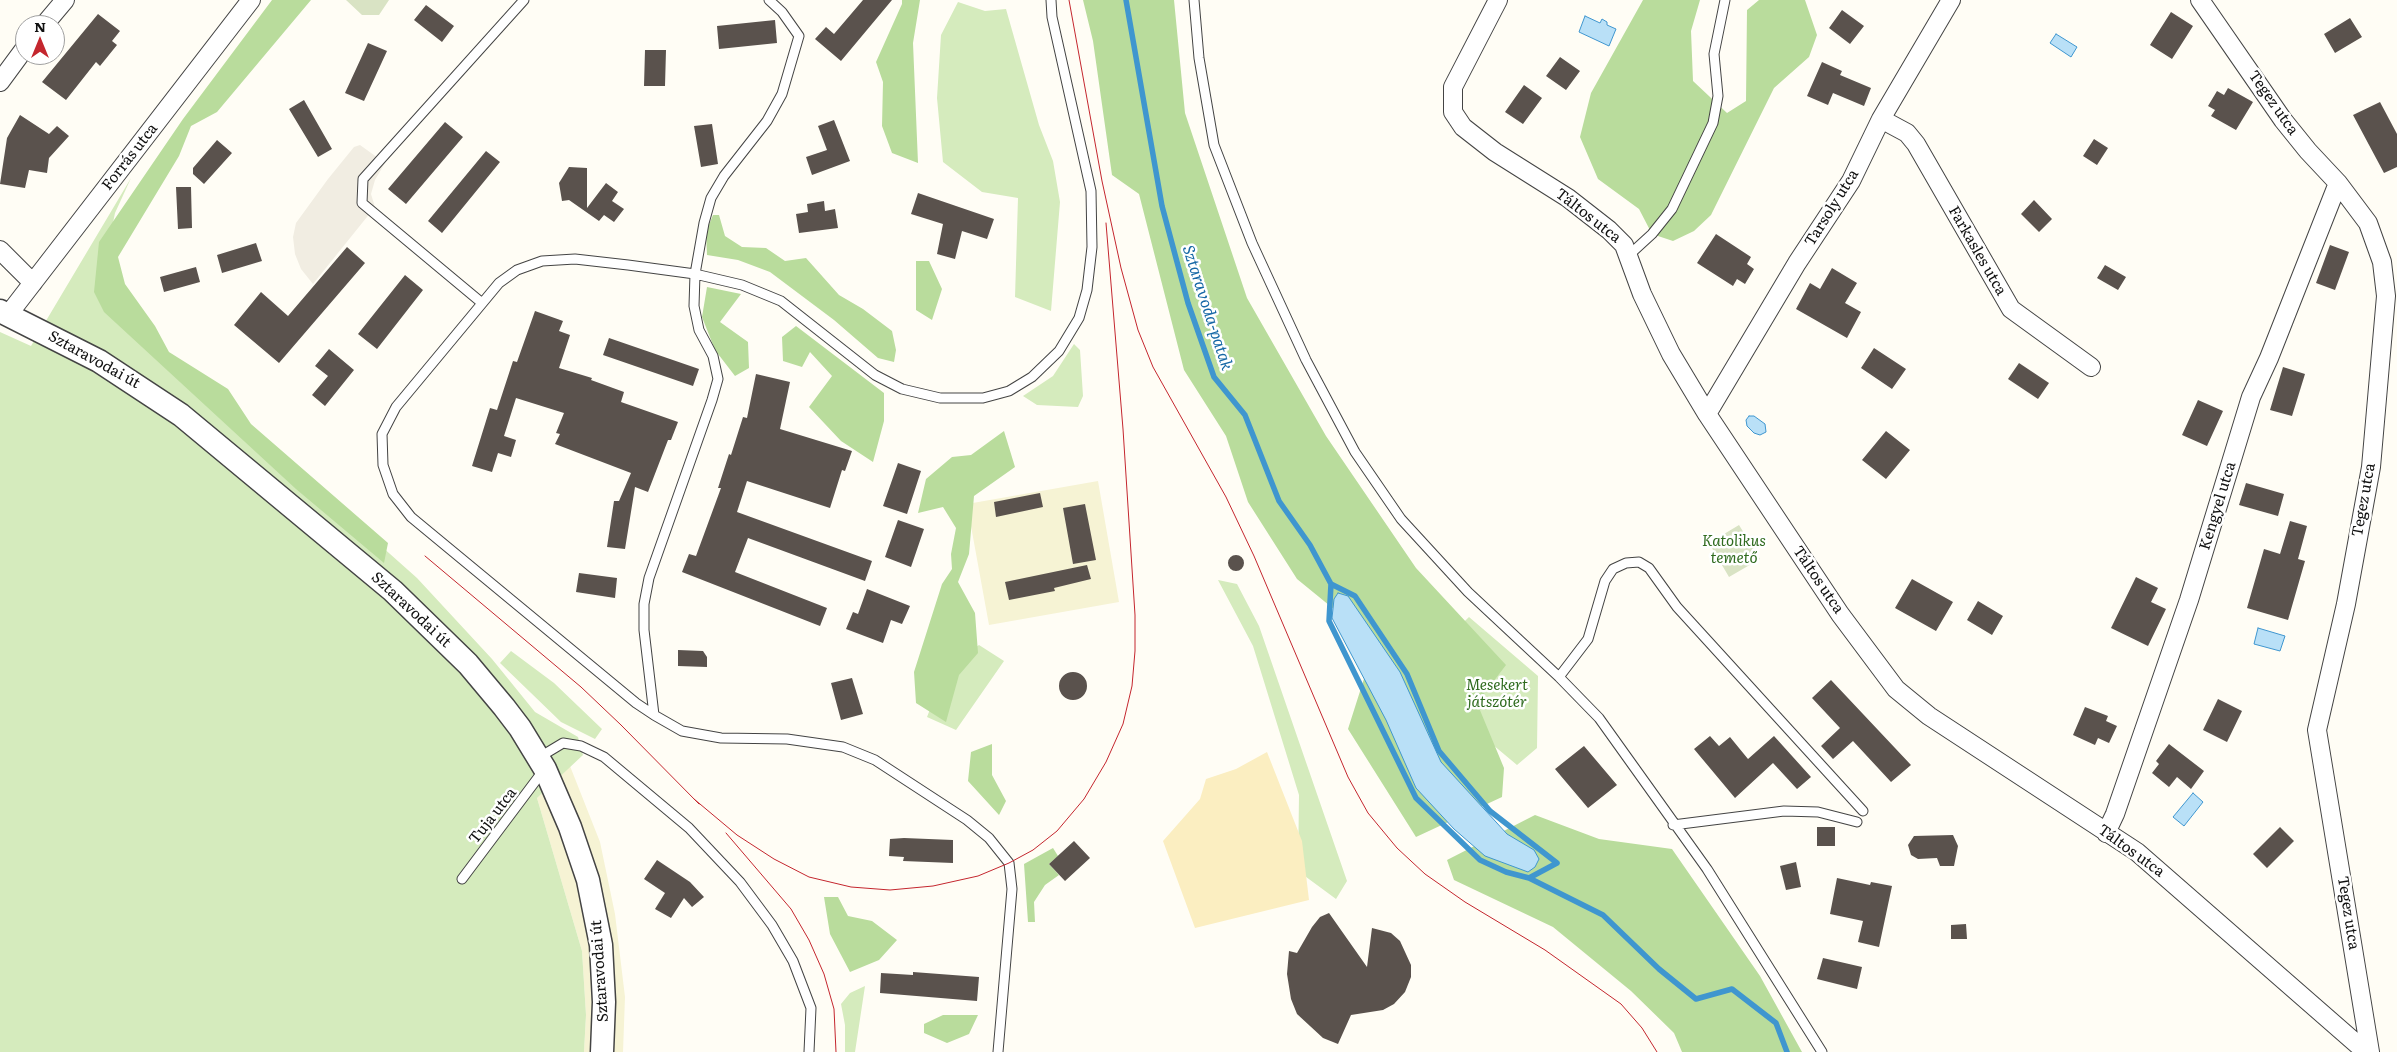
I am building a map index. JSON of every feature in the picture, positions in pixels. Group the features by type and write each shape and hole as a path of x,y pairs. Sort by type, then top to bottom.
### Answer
{"street":[{"path":"52,15 65,0"},
{"name":"Forrás utca","path":"4,313 33,283 251,0"},
{"name":"Táltos utca","path":"1498,0 1453,87 1453,112 1463,127 1495,152 1568,198 1609,230 1624,245 1642,294 1671,354 1707,414 1840,614 1896,689 1929,716 2045,790 2106,833 2138,852 2368,1052"},
{"name":"Tarsoly utca","path":"1707,414 1797,263 1851,180 1882,119 1951,0"},
{"name":"Tegez utca","path":"2200,0 2283,120 2308,151 2338,183 2368,223 2382,262 2386,296 2371,467 2346,604 2318,730 2368,1052"},
{"path":"0,82 3,75 15,60"},
{"name":"Farkasles utca","path":"1882,119 1907,133 1916,144 2010,309 2091,367"},
{"name":"Kengyel utca","path":"2106,833 2115,814 2189,600 2251,397 2269,358 2338,183"},
{"path":"0,250 33,283"},
{"name":"Sztaravodai út","path":"4,313 62,341 118,372 181,415 393,591 443,638 504,707 520,728 541,764 570,827 588,880 596,912 601,945 604,1002 602,1052"}],"lane":[{"path":"482,303 362,203 363,179 524,0"},
{"path":"654,715 644,630 644,604 649,578 718,379 713,356 699,330 694,306 695,274 704,223 711,198 724,176 767,121 782,94 799,36 782,12 769,0"},
{"path":"998,1052 1012,889 1009,864 989,838 967,820 875,760 842,747 787,739 721,738 682,731 654,715 636,703 411,517 393,494 383,465 382,434 396,407 500,283 517,270 542,261 575,259 695,274 742,285 781,301 876,375 902,389 940,398 983,398 1009,391 1032,378 1059,351 1079,318 1087,290 1092,247 1091,191 1052,17 1051,0"},
{"path":"1194,0 1199,58 1214,144 1252,243 1306,360 1355,452 1401,519 1468,592 1599,718 1637,769 1673,825 1707,869 1822,1052"},
{"path":"1628,256 1652,234 1672,209 1713,123 1718,96 1714,54 1726,0"},
{"path":"1558,677 1588,639 1602,589 1613,568 1626,563 1639,562 1649,568 1683,614 1863,811"},
{"path":"541,764 562,743 580,746 604,758 689,828 740,882 772,925 793,962 811,1008 809,1052"},
{"name":"Tuja utca","path":"462,878 541,764"},
{"path":"1673,825 1784,811 1818,812 1857,822"}],"shaded area":[{"path":"360,145 385,163 375,180 371,194 375,207 313,284 301,269 295,254 293,237 296,223 354,147"},
{"path":"1098,481 1119,602 989,625 967,504"},
{"path":"570,766 600,842 615,914 625,997 623,1052 584,1052 586,1015 582,951 537,798"}],"green space":[{"path":"272,0 311,0 217,112 191,126 179,156 118,257 125,284 155,326 169,352 228,389 251,424 388,543 384,563 296,489 104,312 94,292 99,242 183,119"},
{"path":"346,0 389,0 379,15 362,15"},
{"path":"902,0 920,0 913,43 918,163 892,153 882,126 883,82 876,62 902,4"},
{"path":"1083,0 1174,0 1185,113 1247,298 1326,436 1416,568 1506,665 1477,703 1504,768 1502,797 1416,837 1348,729 1369,663 1346,619 1297,579 1248,502 1226,436 1184,370 1139,194 1112,175 1093,41"},
{"path":"1643,0 1700,0 1691,31 1693,81 1727,113 1746,101 1747,10 1759,0 1805,0 1817,35 1809,57 1774,88 1711,215 1694,231 1673,241 1652,234 1639,209 1598,179 1580,137 1591,93"},
{"path":"958,2 985,11 1006,9 1039,125 1053,161 1060,202 1051,311 1015,297 1018,198 982,192 943,162 937,98 941,35"},
{"path":"131,178 115,213 108,247 125,318 417,578 492,659 535,712 578,737 583,755 537,798 582,951 586,1015 584,1052 0,1052 0,332 31,346"},
{"path":"713,215 719,215 725,236 742,247 766,248 785,261 806,258 839,295 863,309 892,331 896,350 894,362 878,358 834,320 770,272 738,260 707,255 706,232"},
{"path":"916,261 929,261 942,289 932,320 916,310"},
{"path":"707,287 741,294 720,322 748,342 749,368 735,376 715,350 702,317"},
{"path":"796,326 884,393 884,421 873,462 841,441 809,407 832,376 810,352 802,367 783,361 782,337"},
{"path":"1074,344 1080,350 1083,396 1078,407 1037,405 1023,396 1053,376"},
{"path":"1004,431 1015,467 974,496 969,554 958,582 975,613 978,653 959,675 946,722 916,703 914,672 942,584 952,569 951,554 956,528 943,507 918,513 926,479 952,457 971,455"},
{"name":"Katolikus temető","path":"1739,525 1760,559 1729,577 1709,543"},
{"path":"1218,580 1237,584 1259,626 1347,881 1336,899 1298,871 1299,795 1253,646"},
{"name":"Mesekert játszótér","path":"1469,617 1538,676 1537,748 1517,765 1468,724 1426,659"},
{"path":"979,645 1004,661 956,730 927,717 947,666"},
{"path":"511,651 554,683 602,729 595,739 561,722 500,663"},
{"path":"992,744 992,775 1006,801 999,815 968,781 971,752"},
{"path":"1535,815 1599,839 1672,849 1760,976 1802,1052 1682,1052 1674,1033 1631,991 1553,927 1454,880 1447,860"},
{"path":"1053,848 1058,856 1049,864 1059,875 1045,885 1034,902 1035,922 1028,922 1024,864"},
{"path":"824,897 838,897 848,916 872,921 897,940 879,960 850,972 830,934"},
{"path":"865,986 855,1052 845,1052 845,1025 841,1004 850,993"},
{"path":"943,1015 978,1015 969,1034 947,1043 924,1033 924,1024"}],"sand":[{"path":"1267,752 1302,841 1309,900 1195,928 1163,841 1200,799 1206,779 1236,769"}],"water":[{"path":"1585,16 1600,23 1602,19 1607,22 1607,25 1616,29 1609,46 1579,32"},
{"path":"2056,34 2077,47 2071,57 2050,43"},
{"path":"1749,416 1754,416 1765,424 1766,432 1760,435 1754,433 1747,426 1746,420"},
{"path":"1338,593 1348,596 1400,672 1441,762 1507,834 1534,850 1539,859 1535,867 1528,872 1485,856 1454,829 1416,788 1386,720 1332,618 1334,599"},
{"path":"2258,628 2285,636 2280,651 2254,644"},
{"path":"2193,793 2203,802 2184,826 2173,817"}],"building":[{"path":"863,0 892,0 841,61 815,39 826,27 834,34"},
{"path":"426,5 454,26 442,42 414,20"},
{"path":"1842,10 1864,26 1850,44 1829,28"},
{"path":"2171,12 2193,26 2172,59 2150,45"},
{"path":"98,14 120,31 112,41 117,45 100,66 96,62 66,100 42,82 56,65 65,65 65,54"},
{"path":"2350,18 2362,37 2335,53 2324,34"},
{"path":"775,20 777,43 719,49 717,26"},
{"path":"368,43 387,51 364,101 345,93"},
{"path":"645,50 666,50 665,86 644,86"},
{"path":"1560,57 1580,71 1566,90 1546,76"},
{"path":"1822,62 1842,71 1840,75 1871,88 1864,106 1833,93 1828,105 1807,96"},
{"path":"1524,85 1542,98 1523,124 1505,112"},
{"path":"2228,88 2253,102 2236,130 2211,116 2215,110 2208,106 2217,91 2224,95"},
{"path":"304,100 332,149 318,157 289,109"},
{"path":"2380,102 2397,134 2397,167 2384,173 2353,115"},
{"path":"20,115 49,134 57,126 69,136 49,158 47,173 29,170 25,188 0,184 7,138"},
{"path":"834,120 850,161 812,175 806,157 827,150 818,126"},
{"path":"445,122 463,137 406,204 388,189"},
{"path":"712,124 718,164 701,167 694,126"},
{"path":"2094,139 2108,148 2097,165 2083,156"},
{"path":"217,140 232,153 204,184 193,174 193,168"},
{"path":"486,151 500,162 442,233 428,221"},
{"path":"569,167 587,168 587,208 606,183 618,192 612,201 624,209 614,222 604,215 599,221 569,200 562,201 559,183"},
{"path":"176,187 191,187 192,228 178,229"},
{"path":"918,193 994,219 987,239 962,231 955,259 937,254 943,224 911,214"},
{"path":"2034,200 2052,219 2039,232 2021,214"},
{"path":"824,201 825,211 835,209 838,228 799,233 796,214 808,212 807,204"},
{"path":"1716,234 1751,257 1747,264 1754,269 1745,284 1737,279 1733,286 1697,263"},
{"path":"256,243 262,261 222,273 217,255"},
{"path":"2330,245 2349,252 2335,290 2316,283"},
{"path":"347,247 365,263 279,363 234,325 261,292 288,316"},
{"path":"2105,265 2126,277 2118,290 2097,278"},
{"path":"196,267 200,282 164,292 160,277"},
{"path":"1832,268 1857,283 1845,303 1861,312 1847,338 1796,309 1810,283 1820,289"},
{"path":"405,275 423,290 377,349 358,334"},
{"path":"535,311 563,321 559,331 570,335 559,368 592,378 591,380 624,392 621,402 678,422 671,440 668,440 648,492 635,487 625,549 607,547 614,501 619,501 631,473 555,444 560,434 556,433 564,413 516,398 504,436 516,440 511,457 498,453 492,472 472,466 490,408 497,410 513,361 517,362"},
{"path":"609,338 699,369 693,386 603,355"},
{"path":"1874,348 1906,369 1892,389 1861,368"},
{"path":"329,349 354,370 325,406 312,395 328,376 315,366"},
{"path":"2019,363 2049,383 2038,399 2008,379"},
{"path":"2283,367 2305,374 2292,416 2270,410"},
{"path":"756,374 790,382 780,429 852,451 845,471 842,470 830,508 747,481 737,512 872,561 865,581 748,538 735,572 827,608 820,626 682,572 689,554 696,556 721,488 718,488 729,454 731,455 743,417 747,418"},
{"path":"2198,400 2223,411 2207,446 2182,435"},
{"path":"1886,431 1910,450 1886,479 1862,460"},
{"path":"898,463 921,471 907,514 883,506"},
{"path":"2246,483 2284,494 2278,516 2239,505"},
{"path":"1040,493 1043,507 996,517 994,502"},
{"path":"1085,504 1096,560 1073,564 1063,508"},
{"path":"898,520 924,529 911,567 885,557"},
{"path":"2290,521 2307,526 2298,559 2305,561 2288,620 2247,608 2264,549 2280,554"},
{"path":"1236,555 1242,557 1244,563 1242,569 1236,571 1230,569 1228,563 1230,557"},
{"path":"1087,565 1091,579 1054,588 1055,591 1009,600 1005,582"},
{"path":"579,573 617,578 615,598 576,592"},
{"path":"2136,577 2158,588 2151,602 2166,609 2148,646 2111,628"},
{"path":"1912,579 1953,602 1936,631 1895,608"},
{"path":"867,589 910,606 902,624 891,620 883,643 846,629 853,612 858,614"},
{"path":"1978,601 2003,616 1992,635 1967,620"},
{"path":"678,650 703,651 707,657 707,667 678,666"},
{"path":"1073,672 1083,676 1087,686 1083,696 1073,700 1063,696 1059,686 1063,676"},
{"path":"852,678 863,714 841,720 831,683"},
{"path":"1831,680 1911,765 1891,782 1853,741 1833,759 1821,746 1840,728 1812,698"},
{"path":"2218,699 2242,711 2227,742 2203,730"},
{"path":"2085,707 2108,716 2106,721 2117,726 2109,743 2098,738 2095,745 2073,735"},
{"path":"1710,736 1719,746 1730,737 1748,759 1774,736 1811,777 1797,789 1773,763 1735,798 1694,749"},
{"path":"2169,744 2204,771 2191,789 2177,777 2169,787 2152,773 2159,764 2156,761"},
{"path":"1584,746 1617,785 1588,808 1555,769"},
{"path":"1817,827 1835,827 1835,846 1817,846"},
{"path":"2280,827 2294,841 2267,868 2253,854"},
{"path":"1953,835 1958,846 1954,866 1940,866 1937,858 1918,859 1911,855 1908,845 1914,836"},
{"path":"890,839 953,840 953,863 903,861 904,857 889,856"},
{"path":"1074,841 1090,858 1065,881 1049,864"},
{"path":"657,860 690,882 704,897 692,907 684,898 671,918 655,909 665,893 644,879"},
{"path":"1796,862 1801,887 1786,890 1780,866"},
{"path":"1837,878 1870,885 1871,882 1892,886 1879,947 1858,942 1863,921 1830,914"},
{"path":"1329,913 1367,967 1372,928 1391,933 1400,941 1411,965 1411,977 1405,992 1394,1004 1383,1010 1351,1015 1338,1044 1323,1038 1297,1014 1291,999 1287,974 1289,951 1297,953 1320,917"},
{"path":"1966,924 1967,939 1951,939 1951,925"},
{"path":"1823,958 1862,967 1857,989 1817,979"},
{"path":"913,972 979,977 977,1001 880,993 881,973 913,975"}],"waterway":[{"name":"Sztaravoda-patak","path":"1126,0 1162,206 1188,303 1214,377 1245,415 1279,501 1310,545 1331,584 1355,596 1407,674 1439,751 1490,811 1557,863 1529,878 1603,915 1659,969 1696,999 1732,989 1776,1023 1787,1052"},
{"path":"1331,584 1329,621 1416,798 1480,860 1506,872 1529,878"}],"tram line":[{"path":"1069,0 1102,181 1121,268 1138,330 1153,367 1226,497 1254,556 1348,777 1368,813 1397,848 1425,874 1465,902 1545,950 1621,1004 1642,1028 1657,1052"},
{"path":"694,799 737,835 774,859 809,877 851,887 890,890 933,886 978,876 1009,863 1033,850 1057,831 1084,799 1106,762 1123,724 1132,686 1135,651 1135,615 1123,429 1106,223"},
{"path":"425,556 581,687 699,804"},
{"path":"726,833 791,909 809,940 824,974 834,1009 836,1052"}]}
